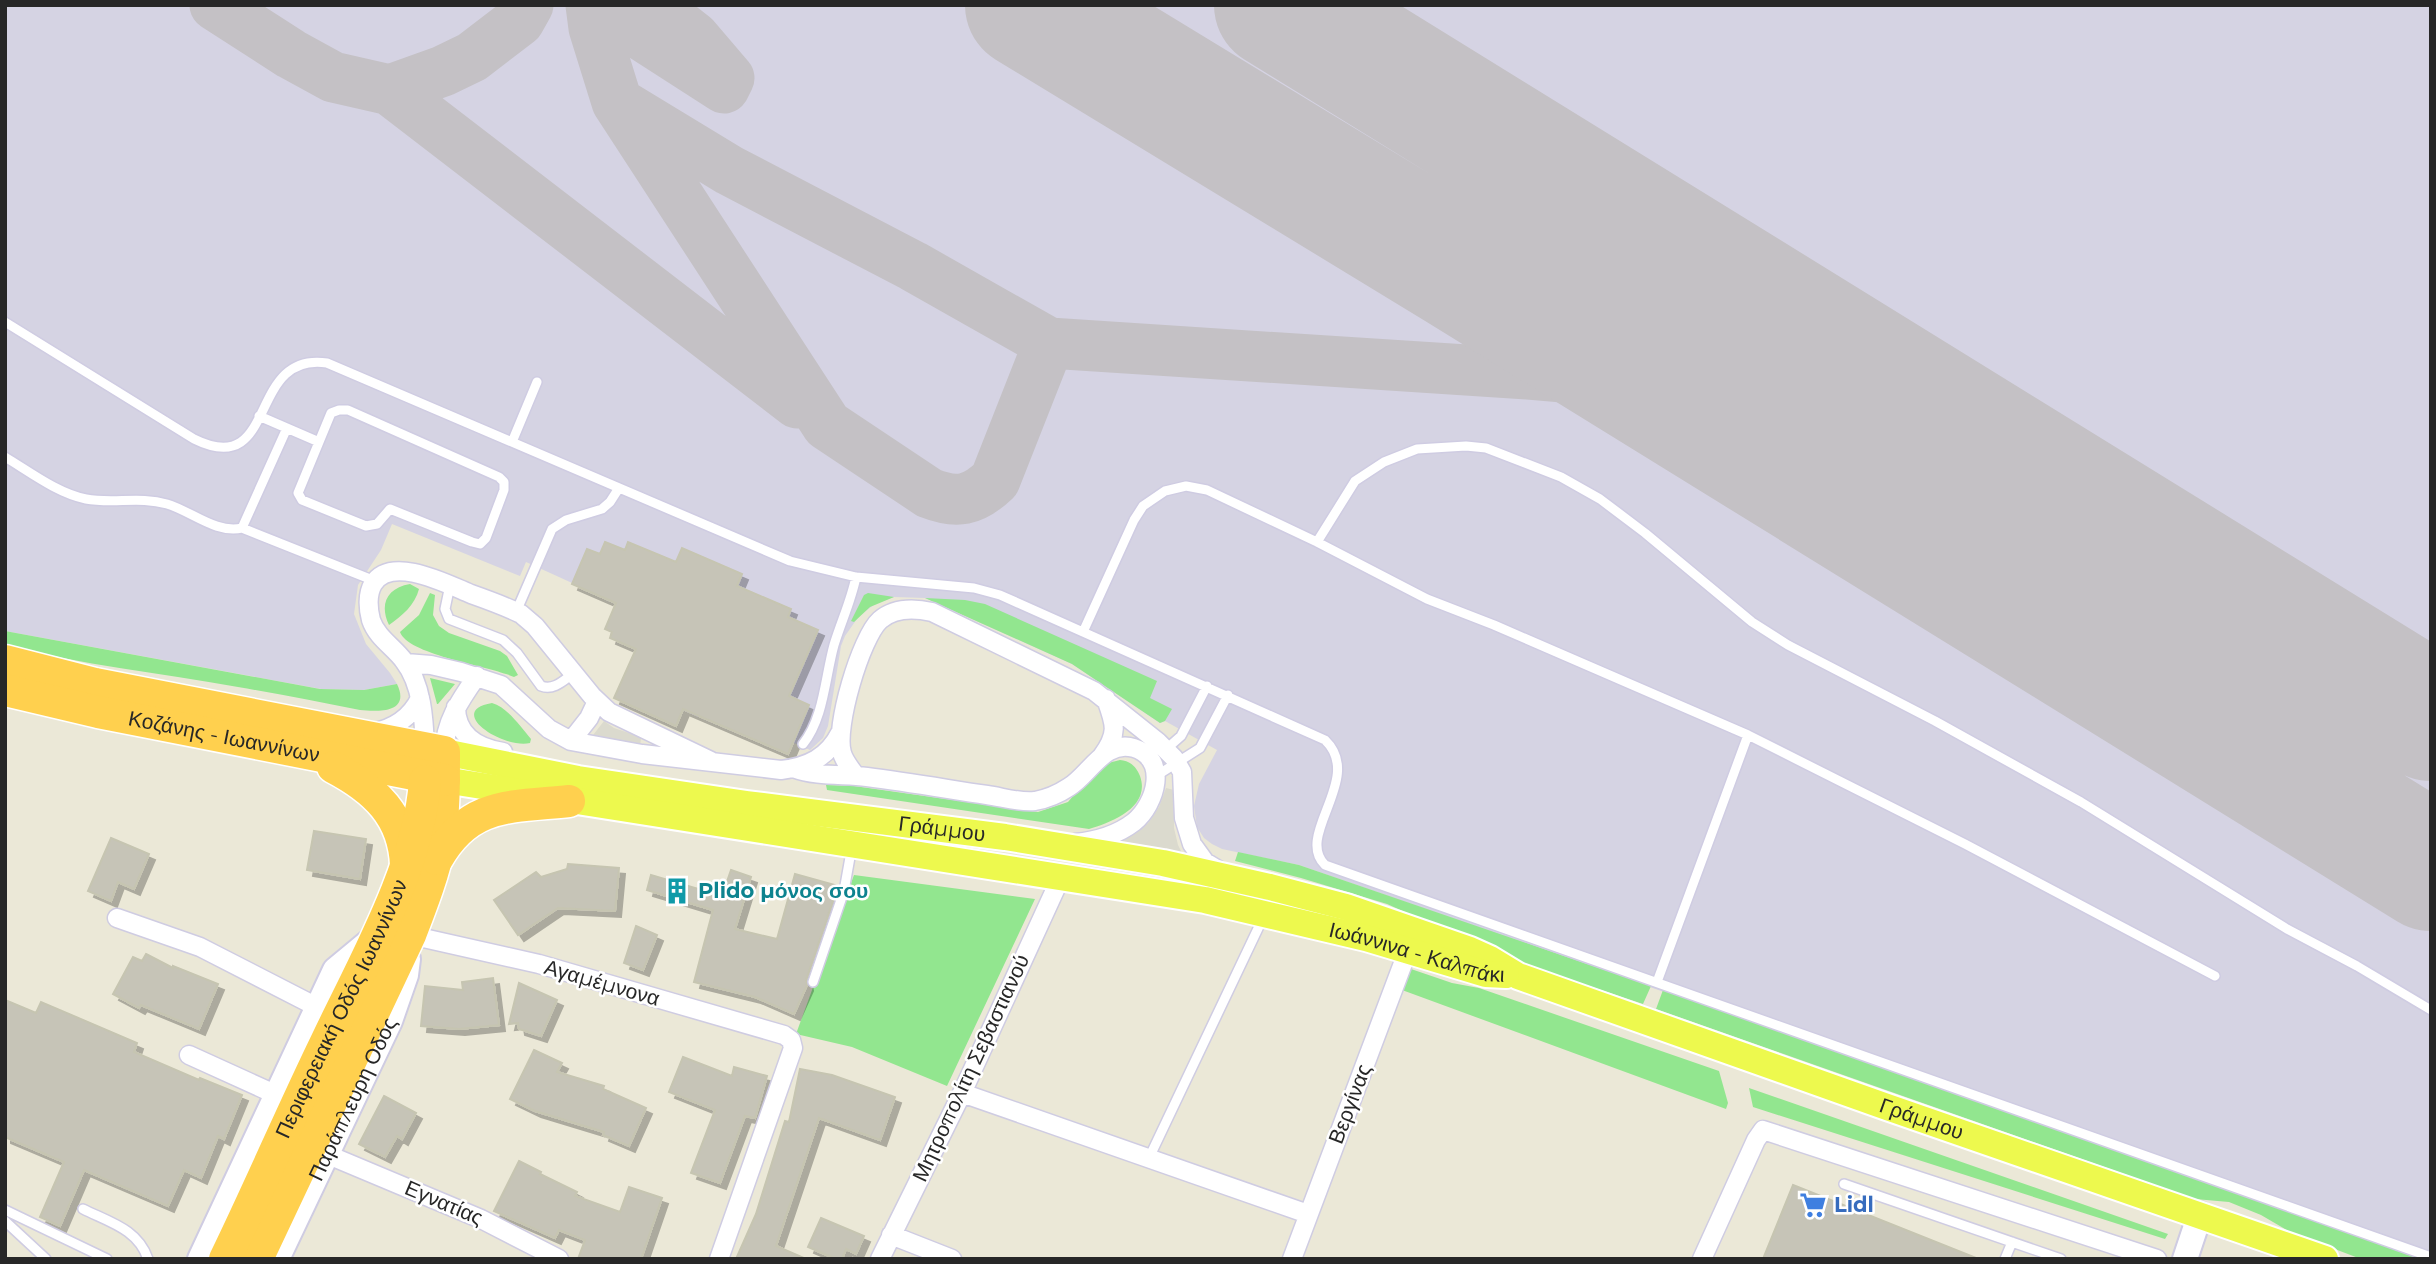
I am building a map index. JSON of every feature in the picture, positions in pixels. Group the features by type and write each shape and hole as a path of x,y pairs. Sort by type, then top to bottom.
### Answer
{"highway":[{"name":"Κοζάνης - Ιωαννίνων","path":"5,661 95,684 357,735 435,764"},
{"name":"Κοζάνης - Ιωαννίνων","path":"5,690 314,756 435,764"},
{"path":"314,756 354,778 384,805 421,864 454,833 478,816 574,790"},
{"name":"Περιφερειακή Οδός Ιωαννίνων","path":"225,1259 376,935 421,864 443,810 435,764"},
{"name":"Περιφερειακή Οδός Ιωαννίνων","path":"257,1259 410,935 421,864"}],"main road":[{"name":"Γράμμου","path":"435,764 853,845 1205,900 1265,913"},
{"name":"Γράμμου","path":"574,790 747,804 914,824 1163,863 1335,904 1432,936"},
{"name":"Ιωάννινα - Καλπάκι","path":"1265,913 1408,950 1486,974 1518,976"},
{"name":"Ιωάννινα - Καλπάκι","path":"1432,936 1490,959 1518,976"},
{"name":"Γράμμου","path":"1518,976 2325,1259"}],"street":[{"path":"435,764 420,698 406,663 377,633 374,626 369,604 370,591 375,581 388,573 408,571 516,612 535,626 597,701 617,717 711,761"},
{"path":"861,777 842,753 842,730 855,669 872,630 879,621 889,614 913,609 943,616 1094,691 1106,699 1163,762"},
{"path":"406,663 430,665 477,676 509,691 549,729 571,741 652,755 776,770 793,768 828,752 842,730"},
{"path":"435,764 456,707 477,676"},
{"path":"357,735 395,726 410,715 420,698"},
{"path":"793,768 816,774 861,777 1032,801 1070,787 1102,756 1114,738 1113,719 1106,699"},
{"path":"571,741 589,718 597,701"},
{"path":"456,707 458,726 477,744 491,750 546,762 574,790"},
{"path":"1102,756 1116,748 1128,747 1163,762 1184,777 1183,811 1192,844 1205,862 1242,880"},
{"path":"1045,843 1094,840 1125,828 1137,819 1146,807 1163,762"},
{"name":"Μητροπολίτη Σεβαστιανού","path":"880,1259 962,1093 1061,877"},
{"path":"117,918 200,947 317,1007"},
{"path":"200,1259 335,971 376,935"},
{"name":"Αγαμέμνονα","path":"410,935 539,964 784,1035 791,1040 793,1048 719,1259"},
{"name":"Παράπλευρη Οδός","path":"277,1259 399,997 406,975 410,935"},
{"name":"Βεργίνας","path":"1292,1259 1408,950"},
{"path":"189,1055 277,1095"},
{"path":"962,1093 1308,1214"},
{"path":"1702,1259 1763,1130 2157,1259"},
{"name":"Εγνατίας","path":"326,1154 481,1219 559,1259"},
{"path":"2185,1259 2200,1214"},
{"path":"891,1235 952,1259"}],"lane":[{"path":"5,322 210,447 229,449 240,445 250,433 282,377 299,366 317,362 336,366 790,561 822,571 856,577 992,593 1228,695 1315,734 1329,744 1336,756 1338,771 1337,783 1317,842 1319,858 1325,865 2431,1257"},
{"path":"512,442 537,382"},
{"path":"348,411 499,477 504,482 504,489 486,538 480,544 472,542 390,509 377,524 366,526 302,500 298,493 319,442 331,413 348,411"},
{"path":"259,416 319,442"},
{"path":"242,528 287,428"},
{"path":"1317,542 1355,481 1384,462 1417,449 1466,446 1486,448 1561,477 1600,499 1752,622 1788,645 1935,721 2081,802 2287,929 2431,1010"},
{"path":"5,457 74,495 103,501 158,502 223,528 242,528 375,581"},
{"path":"1083,632 1134,520 1143,506 1165,491 1186,486 1207,490 1427,598 1748,735 1977,850 2214,976"},
{"path":"516,612 552,529 566,520 602,509 619,488"},
{"path":"803,744 816,720 833,651 848,610 856,577"},
{"path":"450,585 445,609 449,619 456,624 503,640 517,653 541,687 552,687 574,673"},
{"path":"1163,762 1181,736 1207,686"},
{"path":"1163,762 1200,748 1228,695"},
{"path":"1657,982 1748,735"},
{"path":"813,982 844,891 853,845"},
{"path":"1149,1158 1265,913"},
{"path":"1844,1184 2061,1259"},
{"path":"83,1209 132,1233 141,1242 148,1259"},
{"path":"5,1210 107,1259"},
{"path":"5,1221 46,1259"},
{"path":"2006,1259 2012,1242"}],"shaded area":[{"path":"5,5 2431,5 2431,1259 2420,1259 2064,1131 1299,865 1222,849 1204,838 1197,827 1194,806 1199,784 1217,750 1165,721 1160,723 1072,664 925,598 894,597 875,604 859,616 841,646 828,726 823,738 810,750 705,704 698,717 683,710 676,726 614,698 636,649 610,638 616,603 526,562 520,576 392,524 381,550 358,585 354,614 366,644 397,684 364,690 321,689 5,631"},
{"path":"604,721 614,728 641,737 640,748 590,739"},
{"path":"1166,788 1174,790 1174,828 1184,857 1111,845 1136,833 1149,822 1159,807"}],"green space":[{"path":"410,584 419,589 414,600 403,614 389,625 385,610 387,598 396,589"},
{"path":"430,593 435,595 433,615 439,626 449,633 500,651 507,656 518,675 514,677 451,659 406,640 400,632 419,615"},
{"path":"868,593 894,597 870,607 854,622 851,621 864,595"},
{"path":"925,598 985,604 1157,681 1150,698 1172,709 1165,721 1160,723 1072,664"},
{"path":"5,631 320,689 364,690 397,684 400,701 391,709 360,710 92,663 5,645"},
{"path":"430,678 455,684 438,704 437,704"},
{"path":"492,703 513,718 531,739 530,743 518,743 493,735 476,721 474,713 479,707"},
{"path":"1120,760 1130,763 1138,772 1142,787 1140,796 1127,812 1089,829 827,790 826,785 854,786 1038,812 1068,802 1090,776 1108,763"},
{"path":"1238,852 1299,865 1651,986 1643,1004 1514,961 1387,904 1235,861"},
{"path":"854,875 1035,899 947,1086 852,1047 796,1034"},
{"path":"1411,969 1452,983 1479,988 1719,1071 1728,1103 1726,1109 1402,990"},
{"path":"1663,990 2420,1259 2361,1259 2290,1232 2261,1215 2229,1202 2195,1199 1656,1009"},
{"path":"1749,1088 2168,1234 2165,1239 1753,1107"}],"building":[{"path":"605,542 625,550 628,542 676,562 682,548 742,574 737,586 791,609 788,617 818,630 789,696 809,705 788,754 683,709 676,726 614,698 636,649 610,638 612,632 605,629 616,603 572,584 587,549 600,554"},
{"path":"314,831 366,839 360,879 307,870"},
{"path":"111,838 149,854 134,889 118,882 111,901 88,891"},
{"path":"568,864 619,868 615,911 558,908 518,935 494,900 536,872 541,877 567,869"},
{"path":"731,870 751,877 735,929 777,939 795,874 838,886 806,980 807,985 794,1014 755,997 694,982 713,910 647,890 651,875 722,896"},
{"path":"636,926 657,935 643,970 624,963"},
{"path":"146,954 173,968 218,984 199,1029 141,1005 139,1008 113,994 133,957 142,961"},
{"path":"493,978 499,1025 459,1029 421,1026 425,986 463,990 462,982"},
{"path":"519,983 557,1000 541,1036 519,1029 518,1023 509,1024"},
{"path":"5,1000 36,1013 41,1002 137,1043 134,1052 242,1095 224,1139 218,1136 201,1178 184,1170 168,1206 84,1170 60,1226 40,1217 64,1162 5,1137"},
{"path":"534,1050 562,1063 557,1072 604,1086 603,1089 646,1108 629,1146 603,1135 604,1132 535,1111 510,1099"},
{"path":"683,1057 732,1076 734,1067 767,1076 755,1118 745,1116 720,1183 691,1173 715,1110 669,1092"},
{"path":"800,1069 832,1075 895,1097 880,1140 819,1118 776,1246 806,1259 736,1259 756,1214 785,1121 789,1122"},
{"path":"384,1096 416,1113 402,1139 397,1136 385,1157 359,1144"},
{"path":"519,1161 577,1192 575,1196 620,1212 629,1187 662,1198 641,1259 578,1259 585,1240 559,1230 555,1238 494,1211"},
{"name":"Lidl","path":"1793,1185 1976,1258 1976,1259 1763,1259"},
{"path":"821,1218 864,1236 856,1254 846,1249 842,1259 836,1259 808,1247"}],"taxiway":[{"path":"215,5 291,54 333,77 390,90 443,71 472,57 519,21 528,5"},
{"path":"591,5 594,28 617,102 827,425 929,493 948,499 964,499 995,480 1049,343"},
{"path":"595,5 724,88 729,78 694,37 653,5"},
{"path":"390,90 797,403"},
{"path":"617,102 729,170 913,266 1049,343 1528,374 1702,389 1742,396 1809,415 1941,486"},
{"path":"1486,367 1512,362 1529,354 1543,344 1555,326 1559,301 1556,274 1540,240 1522,227"}],"runway":[{"path":"1029,5 1458,266 2431,867"},
{"path":"1278,5 2431,717"}],"place":[{"name":"Plido μόνος σου","path":"677,891"},
{"name":"Lidl","path":"1813,1205"}]}
